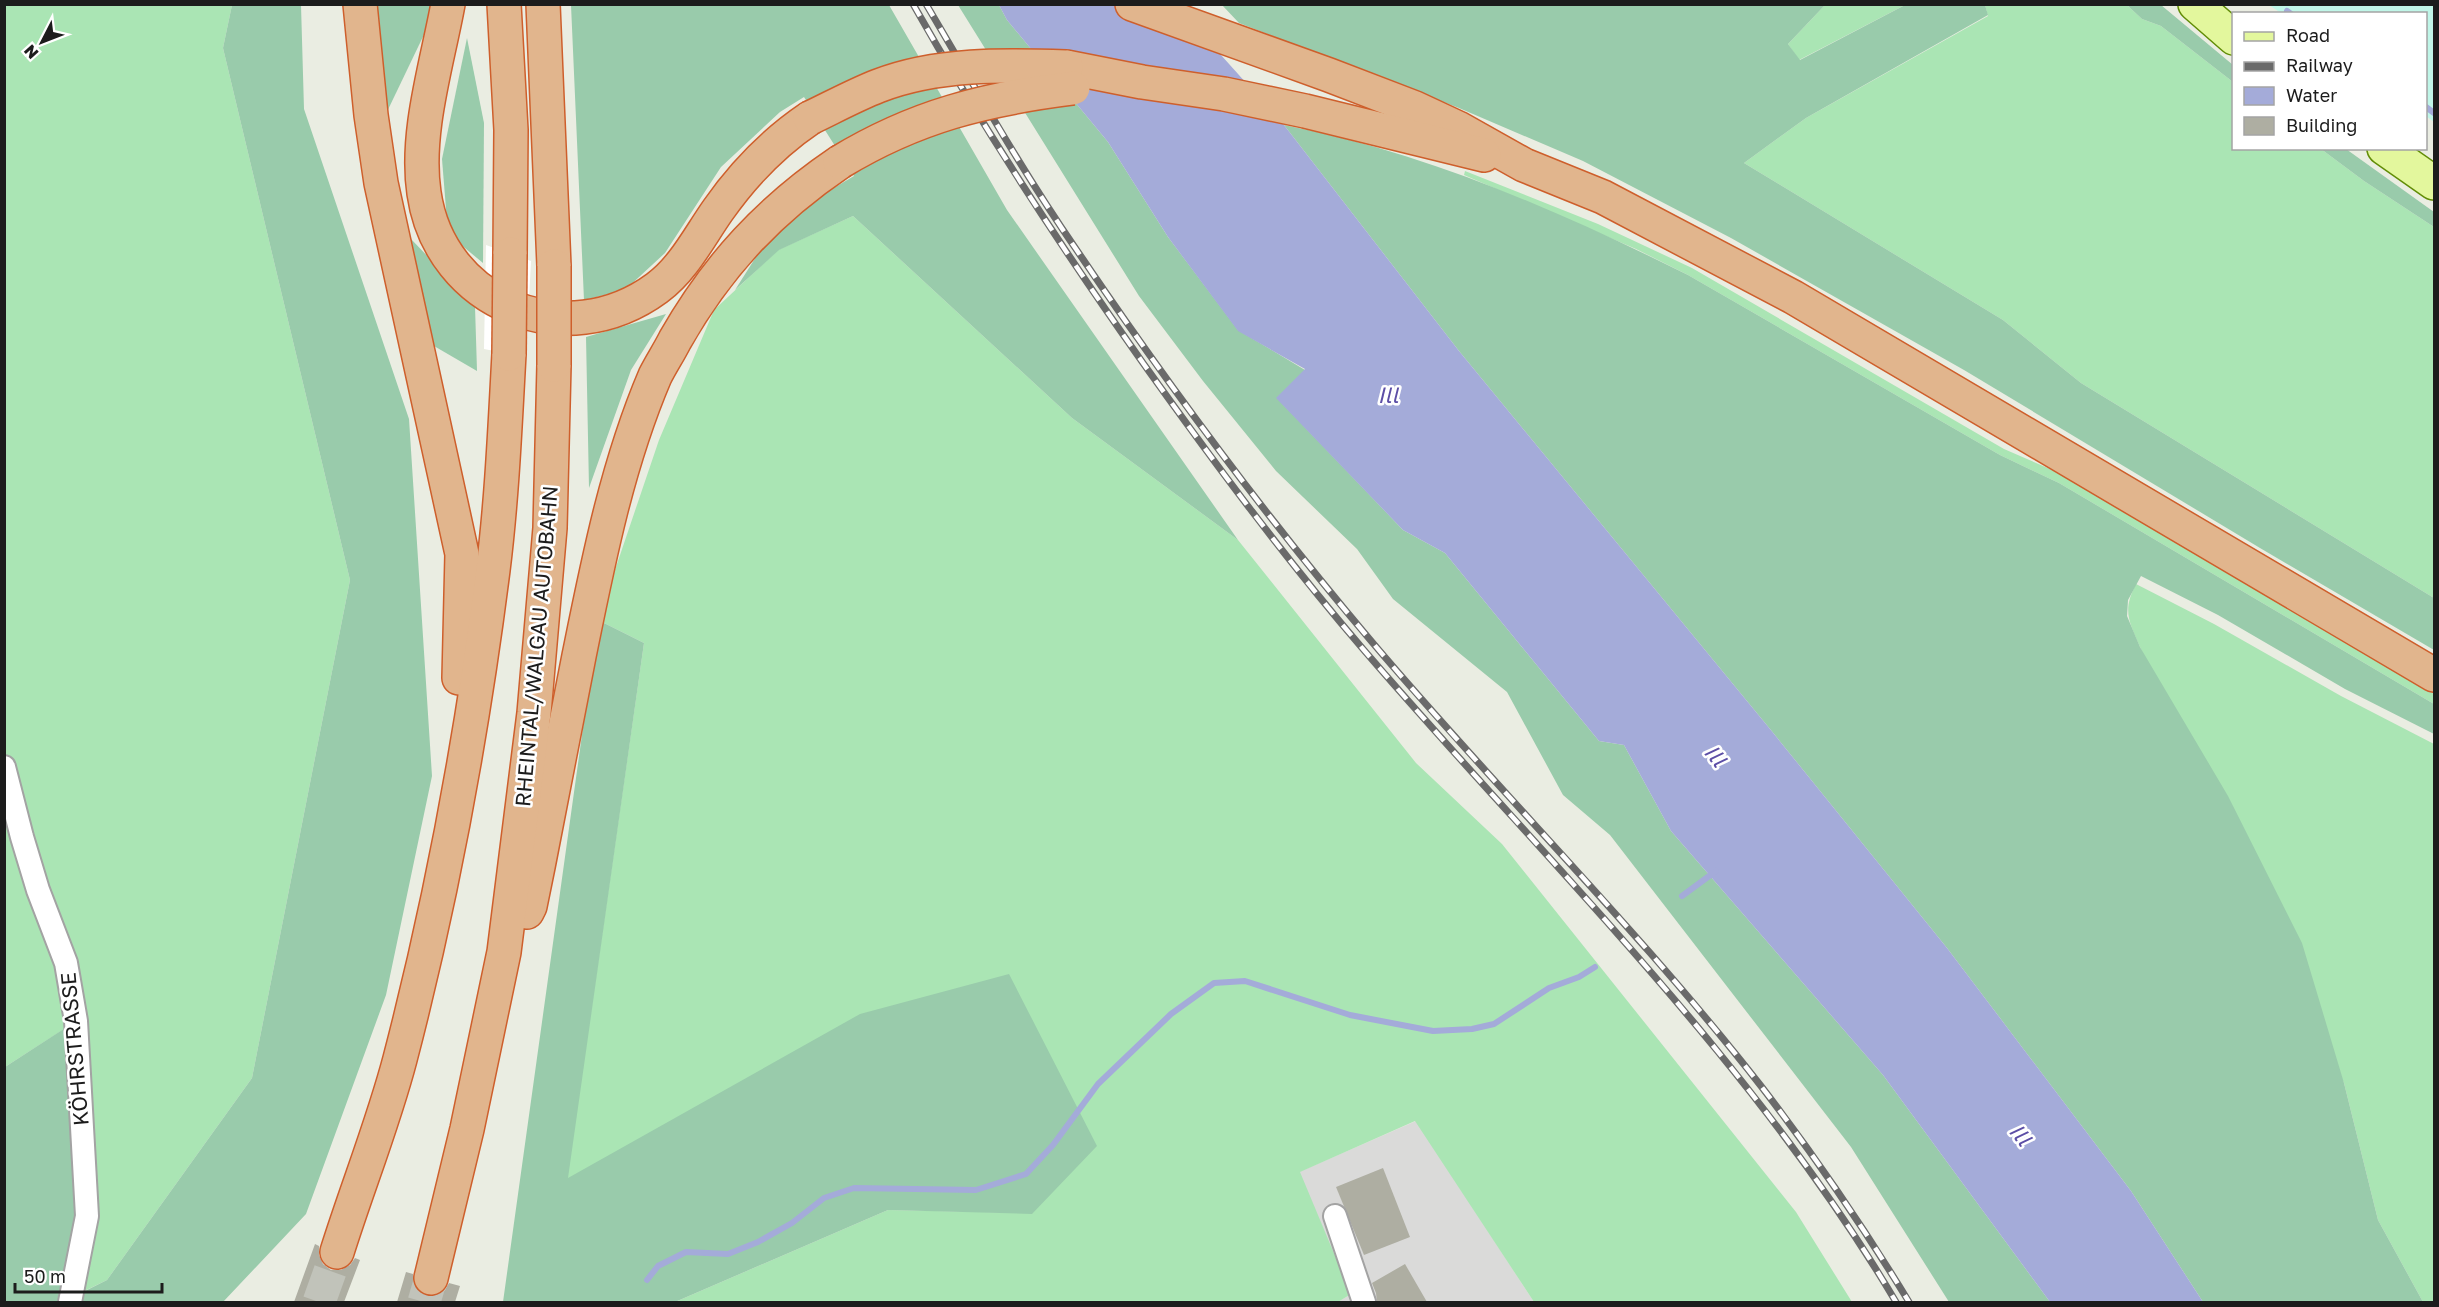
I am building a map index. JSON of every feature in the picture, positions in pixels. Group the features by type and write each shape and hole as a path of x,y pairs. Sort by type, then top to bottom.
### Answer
{"highway":[{"path":"360,4 381,183 462,554 460,668 456,710 462,778"},
{"path":"448,4 423,140 422,175 427,209 442,244 461,271 474,284 502,304 532,316 560,318 597,315 634,302 658,287 684,261 726,199 756,162 810,117 880,85 949,69 1008,65 1066,67 1142,82 1224,93 1524,165"},
{"path":"337,1252 399,1062 430,940 462,778 493,568 504,457 509,354 511,130 504,4"},
{"name":"RHEINTAL/WALGAU AUTOBAHN","path":"431,1278 467,1129 504,952 534,713 550,528 554,365 554,266 543,4"},
{"path":"1132,4 1329,75 1458,128 1524,165 1603,197 1792,297 2434,675"},
{"path":"504,952 530,906 595,573 619,478 656,375 687,319 724,264 765,220 810,182 871,143 919,121 958,108 1014,95 1142,82"}],"main road":[{"path":"2195,4 2232,36"},
{"path":"2387,150 2434,183"}],"street":[{"name":"KÖHRSTRASSE","path":"4,767 38,890 66,963 76,1022 87,1216 70,1302"},
{"path":"1335,1216 1364,1302"}],"shaded area":[{"path":"2269,5 2434,5 2434,122 2427,117 2427,12 2280,12"},
{"path":"1416,1121 1534,1302 1338,1302 1351,1294 1299,1172"}],"green space":[{"path":"5,5 232,5 223,48 350,580 252,1078 107,1280 70,1298 75,1022 5,1067"},
{"path":"232,5 301,5 304,109 409,419 432,776 386,995 306,1214 223,1302 5,1302 5,1067 76,1021 87,1216 71,1298 107,1280 252,1078 350,580 223,48"},
{"path":"376,5 433,5 431,20 384,118"},
{"path":"571,5 889,5 1007,210 1238,540 1072,418 853,216 779,250 735,290 768,238 795,211 854,176 804,97 780,112 721,167 665,253 625,290 584,300"},
{"path":"958,5 999,5 1007,20 1108,142 1168,237 1238,330 1305,370 1277,398 1403,530 1445,553 1599,741 1624,745 1671,831 1883,1075 2050,1302 1949,1302 1851,1147 1610,835 1563,795 1507,692 1393,599 1357,549 1276,471 1203,381 1139,296"},
{"path":"1222,5 1825,5 1788,44 1800,60 1905,5 1985,5 1988,15 1806,118 1744,163 2003,320 2081,383 2434,598 2434,650 1964,370 1731,238 1583,161 1459,108 1239,23"},
{"path":"1825,5 1905,5 1799,60 1788,44"},
{"path":"1985,5 2127,5 2142,19 2161,26 2232,81 2232,150 2322,150 2364,181 2434,227 2434,598 2081,383 2003,320 1744,163 1806,118 1988,16"},
{"path":"2127,5 2161,5 2232,64 2232,81 2161,26 2142,19"},
{"path":"467,38 484,123 483,263 448,234 442,159"},
{"path":"1284,125 1337,137 1440,167 1590,228 1688,275 2000,455 2059,483 2434,704 2434,734 2345,689 2218,615 2141,576 2128,600 2127,616 2140,647 2228,796 2302,943 2344,1083 2378,1220 2423,1302 2203,1302 2131,1191 1947,948 1459,351"},
{"path":"2322,150 2347,150 2434,212 2434,227 2364,181"},
{"path":"1465,171 1598,224 1692,268 2004,449 2064,475 2434,694 2434,704 2059,483 2000,455 1688,275 1636,249 1464,175"},
{"path":"853,216 1072,418 1238,540 1416,763 1502,844 1796,1212 1852,1302 1534,1302 1415,1121 1300,1172 1351,1294 1338,1302 675,1302 888,1210 1032,1213 567,1178 644,643 598,620 659,440 714,310 778,250"},
{"path":"411,239 475,306 477,371 434,346"},
{"path":"666,314 631,370 589,488 586,337"},
{"path":"2136,584 2434,744 2434,1302 2423,1302 2378,1220 2344,1083 2140,647 2128,609"},
{"path":"598,620 644,643 568,1178 860,1014 1009,974 1097,1146 1032,1214 888,1210 675,1302 503,1302"}],"water":[{"name":"Ill","path":"999,5 1176,5 1284,125 1459,351 1947,948 2131,1191 2203,1302 2050,1302 1883,1075 1671,831 1624,745 1599,741 1445,553 1403,530 1276,398 1305,369 1238,331 1168,237 1108,142 1007,20"}],"pier":[{"path":"486,245 531,261 526,357 484,349"}],"building":[{"path":"1383,1168 1410,1237 1364,1255 1336,1187"},
{"path":"315,1244 319,1246 319,1255 323,1264 331,1270 341,1270 350,1265 355,1258 360,1260 344,1302 294,1302"},
{"path":"1405,1264 1427,1302 1377,1302 1372,1283"},
{"path":"406,1272 413,1274 413,1284 419,1292 426,1296 437,1296 445,1290 449,1283 460,1286 455,1302 397,1302"}],"waterway":[{"path":"2427,108 2434,113"},
{"path":"1682,896 1716,871"},
{"path":"647,1280 658,1266 686,1252 728,1254 758,1242 792,1223 824,1198 854,1188 976,1190 1026,1174 1053,1145 1098,1084 1171,1014 1214,983 1245,981 1350,1015 1433,1031 1472,1029 1494,1024 1549,988 1579,977 1595,967"}],"tunnel":[{"path":"319,1302 337,1252"},
{"path":"424,1302 431,1278"}],"railway":[{"path":"913,4 995,141 1082,275 1143,363 1250,508 1363,649 1644,964 1712,1045 1778,1127 1839,1213 1896,1302"},
{"path":"926,4 1056,219 1146,350 1219,450 1372,642 1667,972 1715,1029 1761,1086 1819,1165 1909,1302"}]}
